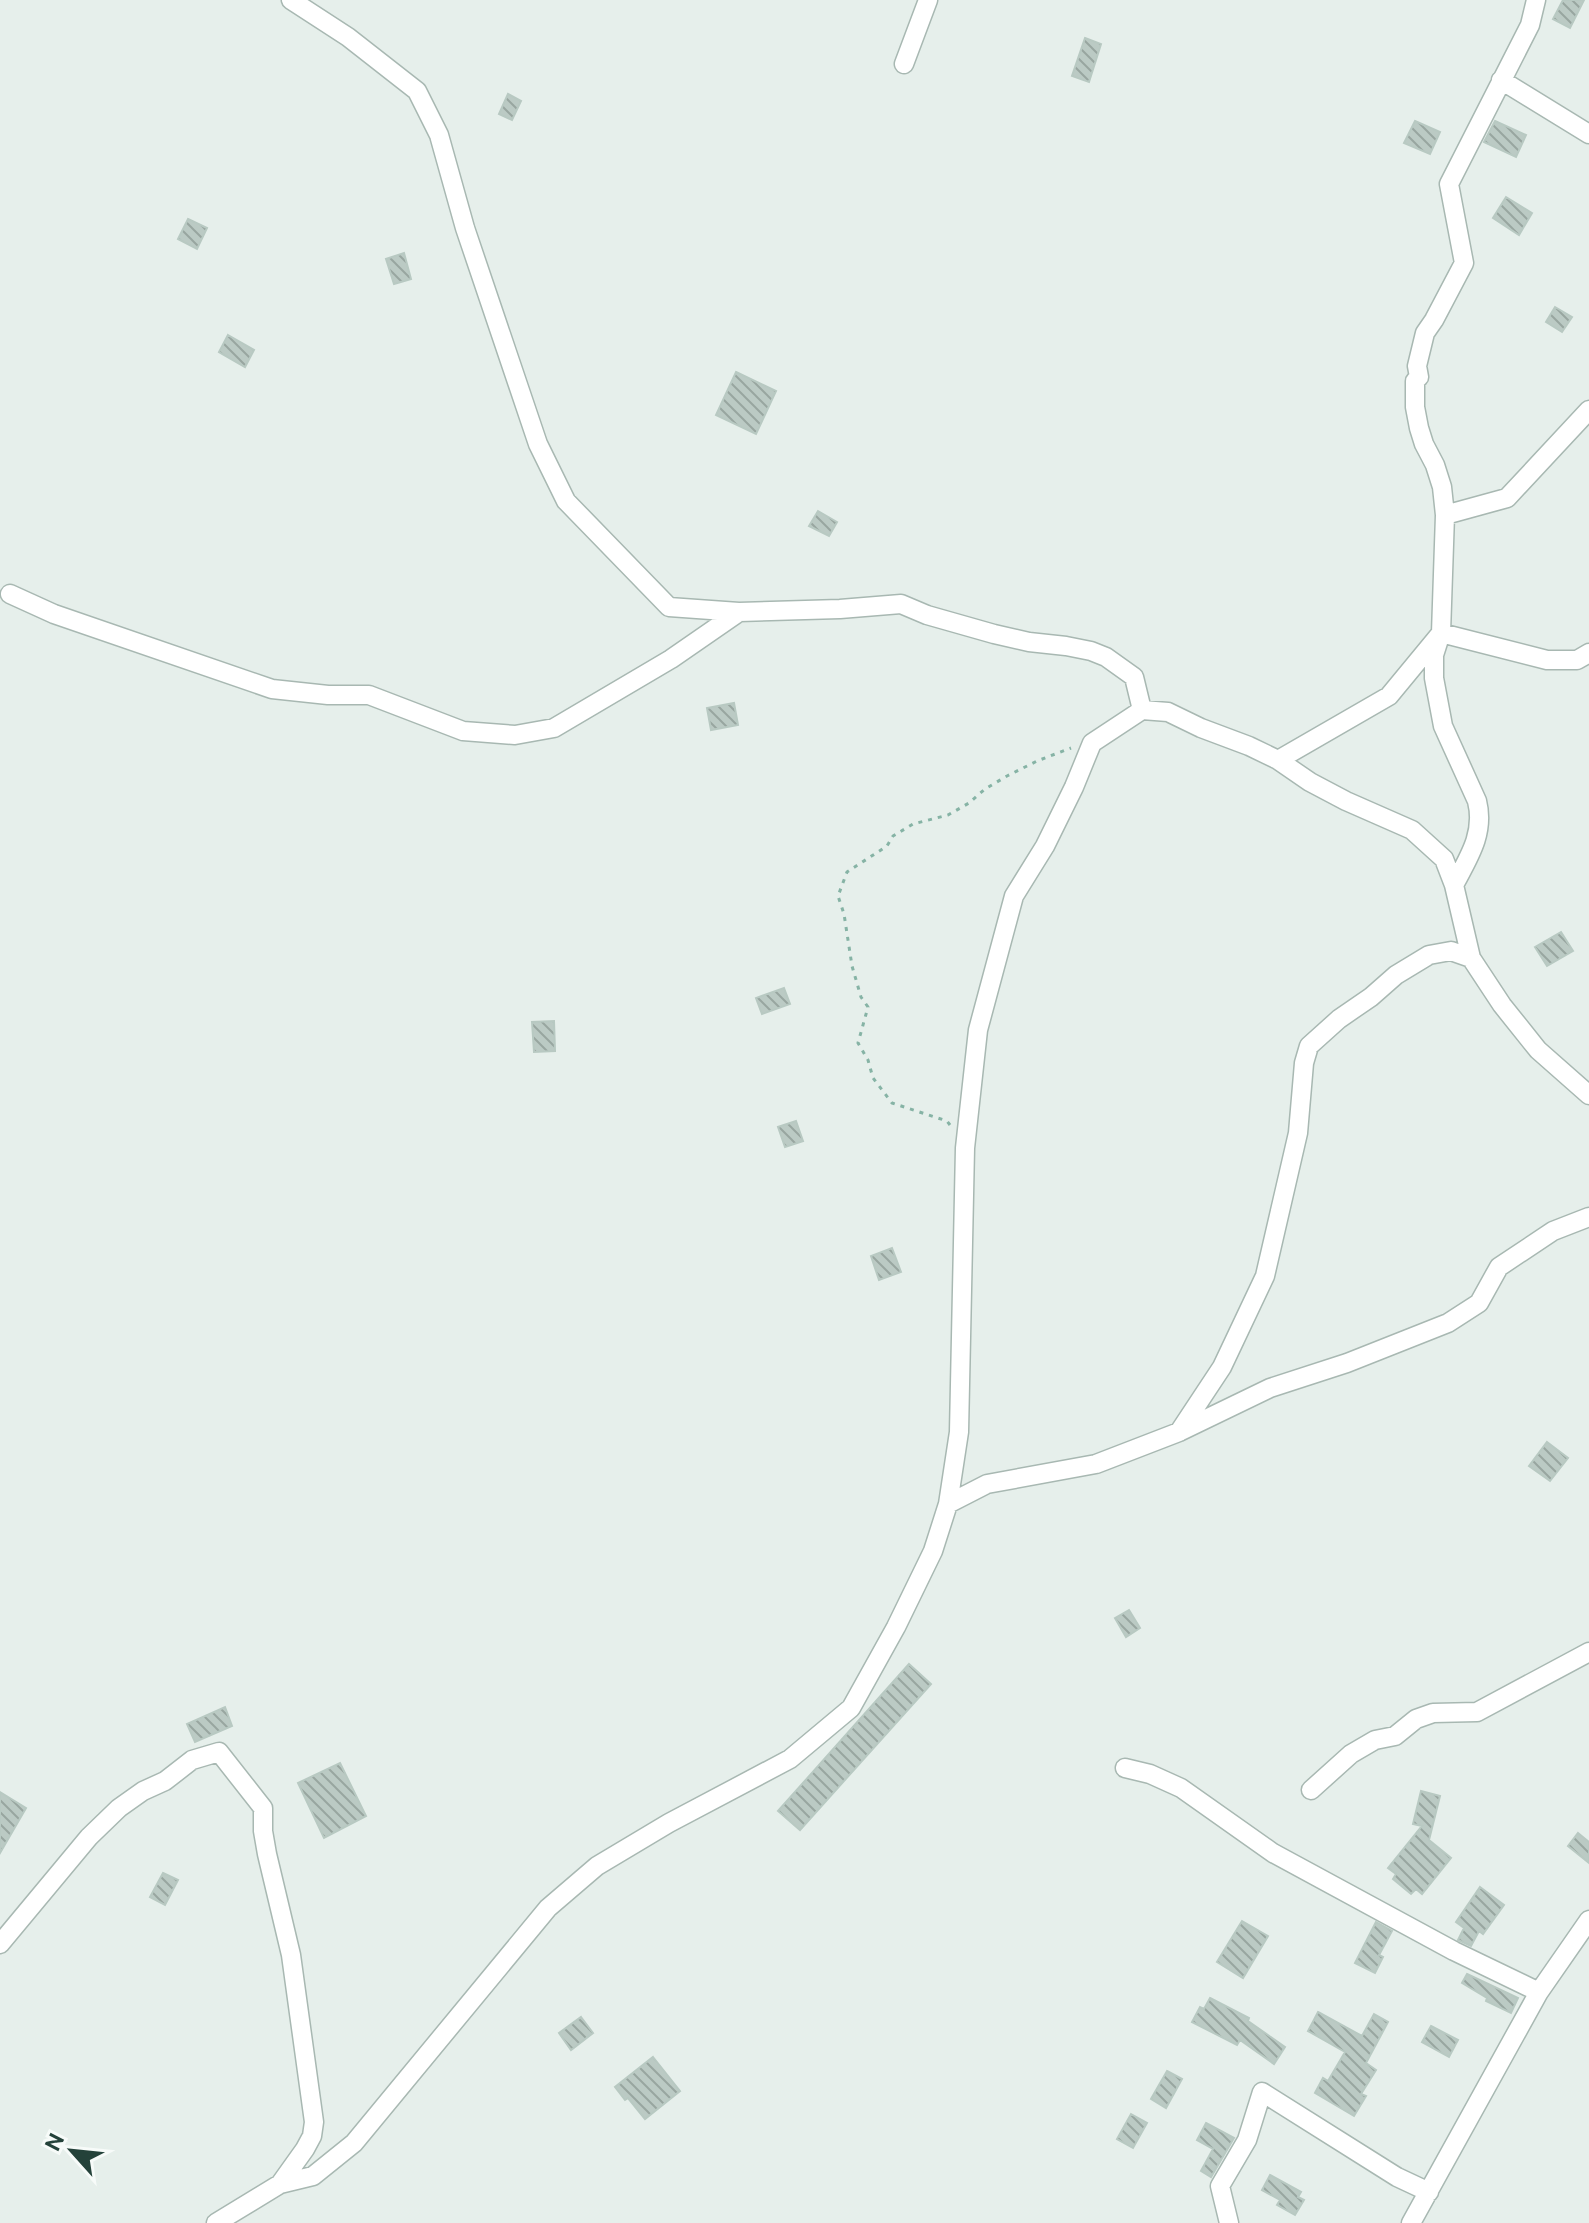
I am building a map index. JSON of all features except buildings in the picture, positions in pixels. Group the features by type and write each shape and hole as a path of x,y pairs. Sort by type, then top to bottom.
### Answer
{"street":[{"path":"291,0 348,37 417,91 439,135 465,228 538,444 566,501 669,607 739,612 901,604 927,615 994,634 1091,651 1106,657 1134,677 1142,710"},
{"path":"904,64 928,0"},
{"path":"1454,885 1477,839 1479,812 1477,801 1443,726 1434,678 1434,655 1441,633 1445,515 1442,487 1417,418 1415,381 1419,377 1417,366 1425,333 1464,263 1449,184 1530,25 1536,0"},
{"path":"1501,80 1589,134"},
{"path":"1445,515 1507,498 1589,410"},
{"path":"10,594 54,614 272,689 328,695 369,695 463,731 515,735 554,728 671,659 739,612"},
{"path":"1441,633 1547,660 1577,660 1589,653"},
{"path":"1278,760 1389,696 1441,633"},
{"path":"216,2223 280,2184 313,2176 354,2143 548,1908 597,1866 669,1823 790,1759 851,1708 933,1551 948,1504 959,1432 965,1148 978,1030 1014,896 1045,846 1092,743 1142,710 1168,712 1278,760 1346,801 1412,830 1444,859 1454,885 1471,958 1502,1005 1538,1050 1589,1095"},
{"path":"1179,1432 1222,1367 1265,1276 1298,1133 1304,1063 1309,1046 1396,975 1429,955 1451,951 1471,958"},
{"path":"948,1504 987,1484 1096,1464 1179,1432 1270,1388 1347,1363 1448,1323 1479,1303 1499,1267 1553,1231 1589,1217"},
{"path":"1311,1790 1351,1754 1375,1740 1395,1736 1416,1719 1433,1713 1477,1712 1589,1652"},
{"path":"0,1944 89,1837 119,1808 143,1791 165,1781 192,1760 219,1752 263,1808 267,1854 291,1955 314,2122 312,2136 305,2149 280,2184"},
{"path":"1125,1768 1150,1774 1181,1788 1273,1853 1454,1951 1539,1992"},
{"path":"1411,2223 1539,1992 1589,1920"},
{"path":"1229,2223 1220,2186 1247,2140 1262,2092 1397,2177 1429,2192"}],"path":[{"path":"965,1148 947,1121 892,1103 873,1078 868,1060 858,1043 868,1007 861,997 852,966 838,896 841,884 847,872 887,846 893,836 913,824 948,815 985,789 1037,761 1064,749 1092,743"}]}
